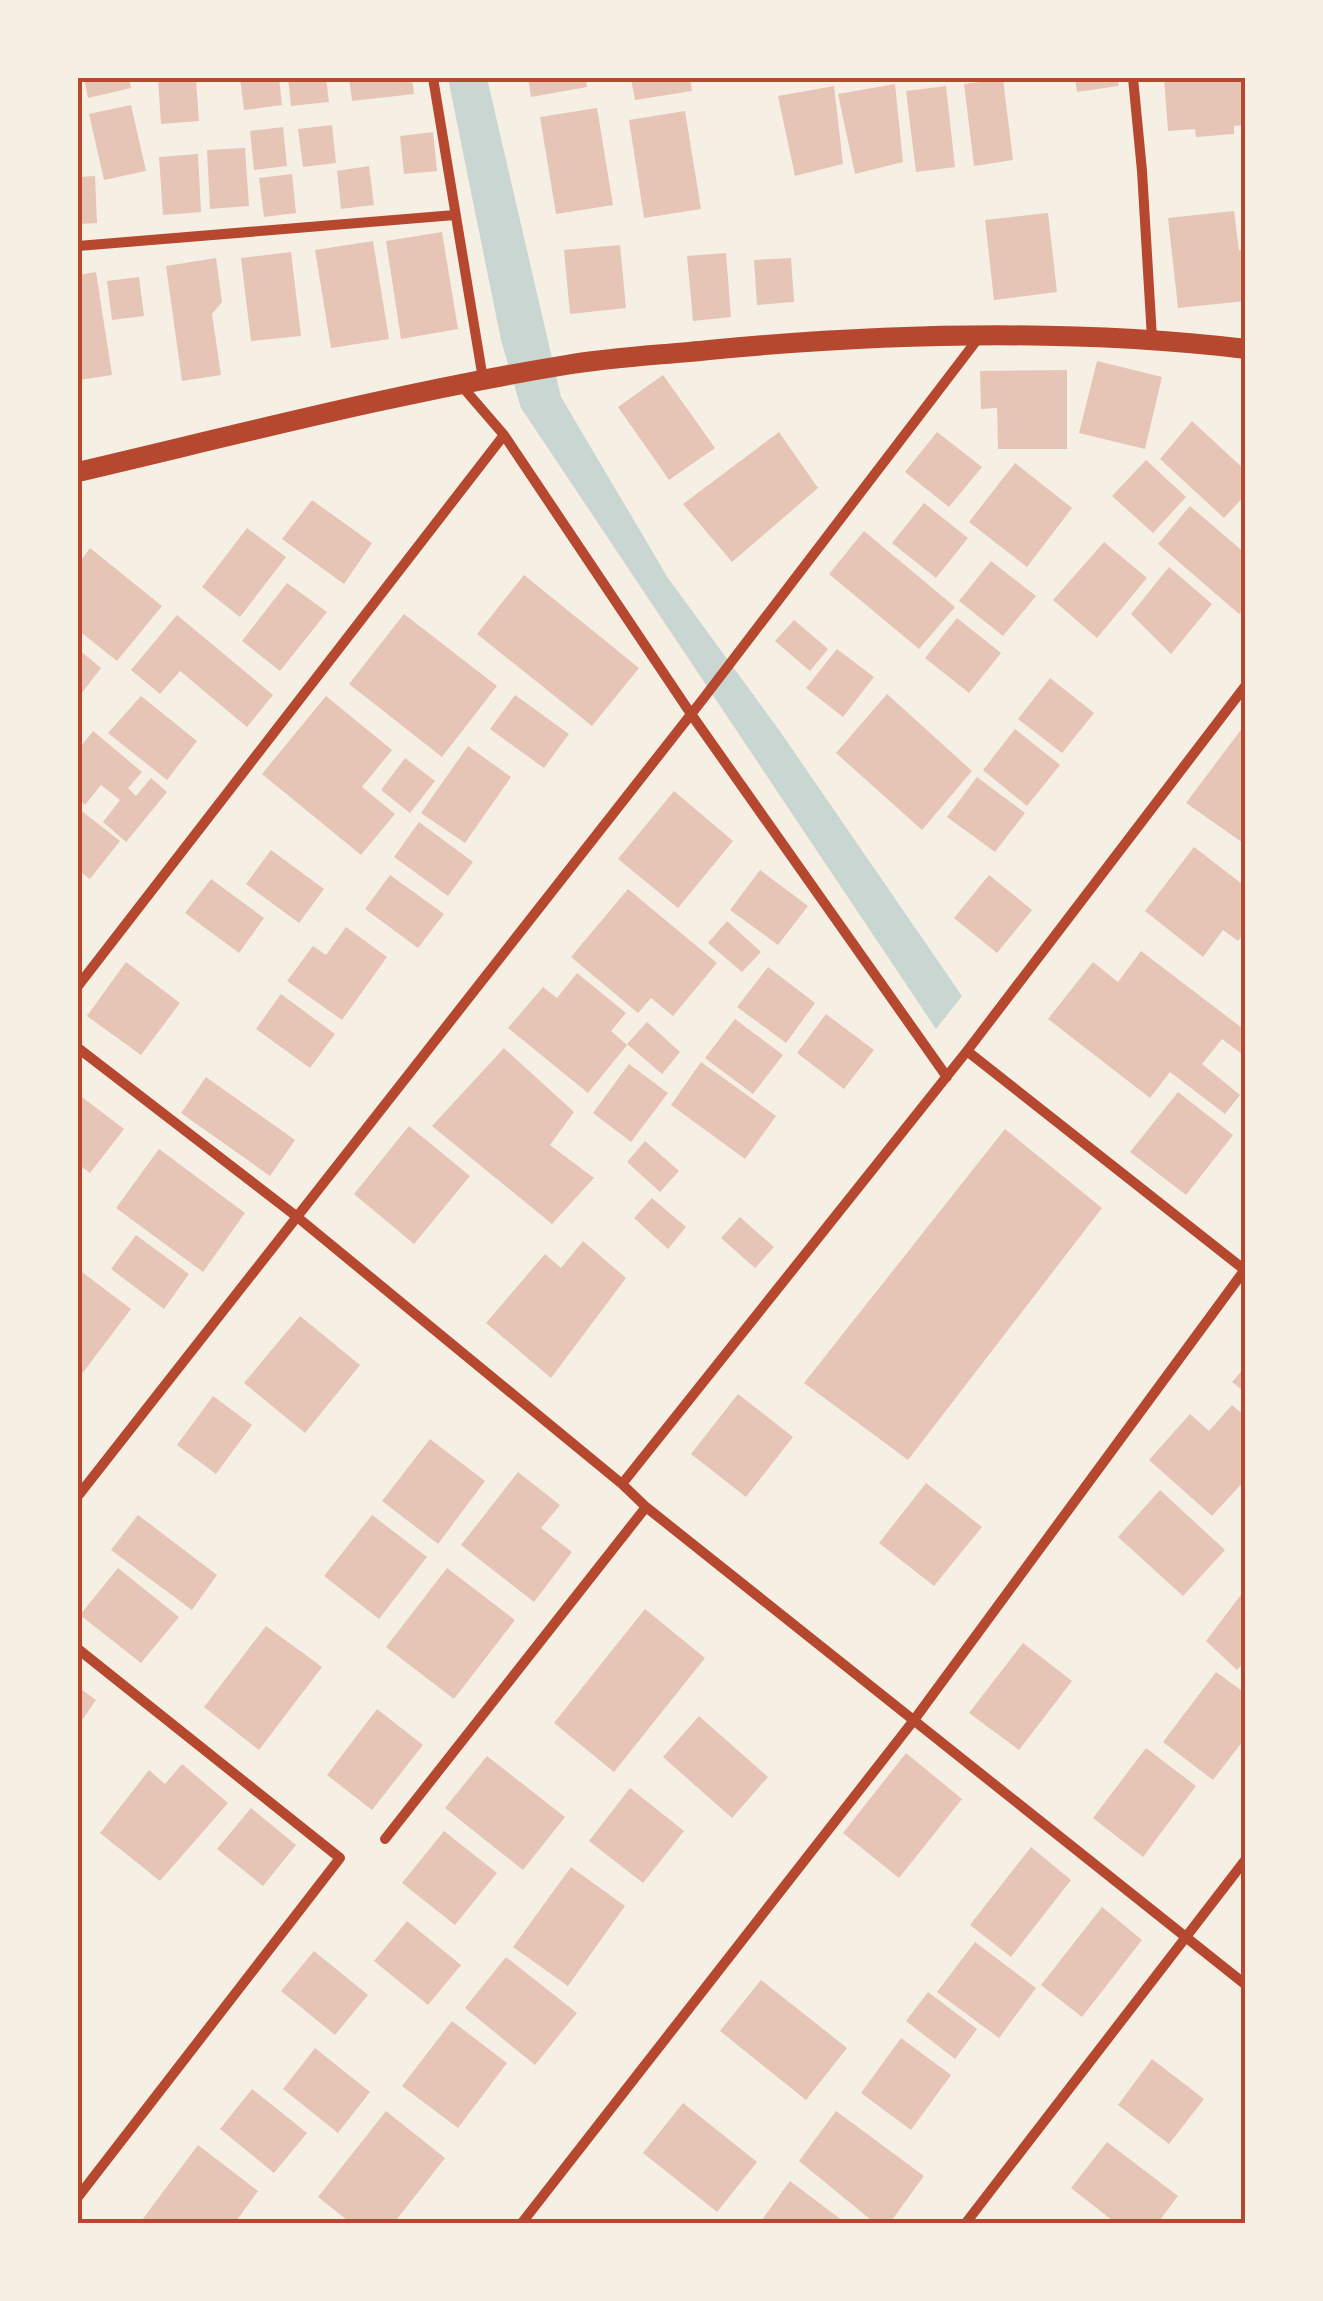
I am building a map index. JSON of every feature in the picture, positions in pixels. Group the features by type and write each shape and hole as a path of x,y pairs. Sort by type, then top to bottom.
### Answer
{"main road":[{"path":"78,472 459,383 571,364 789,342 980,336 1152,338 1246,349"}],"street":[{"path":"433,78 455,215 492,378"},
{"path":"1133,78 1152,338"},
{"path":"78,246 455,215"},
{"path":"78,1496 704,699 980,336"},
{"path":"459,383 504,435 691,714 947,1078"},
{"path":"78,986 504,435"},
{"path":"622,1484 947,1078 1246,685"},
{"path":"78,1048 296,1216 646,1507 1246,1986"},
{"path":"520,2224 914,1720 1245,1270 967,1052"},
{"path":"385,1839 646,1507"},
{"path":"78,1649 340,1858 78,2197"},
{"path":"965,2224 1246,1859"}],"shaded area":[{"path":"448,78 487,78 561,397 668,578 779,730 962,996 936,1029 521,408 501,340"}],"building":[{"path":"84,78 129,78 131,88 88,98"},
{"path":"158,78 196,78 199,121 161,124"},
{"path":"240,78 279,78 282,105 244,110"},
{"path":"288,78 326,78 329,102 291,106"},
{"path":"349,78 412,78 414,94 352,101"},
{"path":"528,78 586,78 587,87 531,97"},
{"path":"631,78 690,78 692,91 635,100"},
{"path":"1075,78 1117,78 1119,86 1077,92"},
{"path":"1164,78 1246,78 1246,125 1234,126 1234,134 1196,137 1195,129 1168,131"},
{"path":"1003,79 1013,160 974,166 964,84"},
{"path":"895,84 903,162 855,174 838,94"},
{"path":"834,86 843,164 795,176 778,96"},
{"path":"946,86 955,167 916,172 906,91"},
{"path":"131,105 146,171 104,180 89,114"},
{"path":"597,108 613,205 556,214 540,117"},
{"path":"685,111 701,209 644,218 629,120"},
{"path":"332,125 336,163 303,167 298,129"},
{"path":"283,127 287,166 254,170 250,131"},
{"path":"433,132 437,171 404,174 400,136"},
{"path":"245,148 249,206 210,209 207,150"},
{"path":"198,154 201,212 163,215 159,157"},
{"path":"369,166 374,205 341,209 337,171"},
{"path":"292,174 296,213 264,217 259,178"},
{"path":"95,176 97,223 78,224 78,177"},
{"path":"1234,211 1239,250 1246,250 1246,301 1178,308 1168,218"},
{"path":"1048,213 1057,292 994,300 985,220"},
{"path":"442,232 458,329 401,339 386,241"},
{"path":"373,241 389,339 331,348 315,250"},
{"path":"620,245 626,308 570,314 564,250"},
{"path":"291,252 301,336 251,341 241,258"},
{"path":"726,253 731,317 693,321 687,256"},
{"path":"216,258 222,302 212,314 221,375 182,381 166,266"},
{"path":"791,258 794,302 757,305 754,260"},
{"path":"96,272 112,375 79,380 78,275"},
{"path":"139,277 144,316 112,320 107,281"},
{"path":"1097,361 1162,377 1145,449 1079,433"},
{"path":"1067,370 1067,449 998,449 997,408 981,409 980,371"},
{"path":"663,375 715,448 669,480 618,407"},
{"path":"1192,421 1246,471 1246,494 1224,518 1160,459"},
{"path":"779,432 818,488 732,562 683,504"},
{"path":"937,432 982,467 949,507 905,472"},
{"path":"1146,460 1186,497 1153,533 1112,496"},
{"path":"1015,463 1072,508 1027,567 969,522"},
{"path":"312,500 372,543 344,584 282,539"},
{"path":"924,503 968,538 936,578 892,543"},
{"path":"1190,506 1246,554 1246,607 1239,614 1158,544"},
{"path":"247,528 286,557 240,617 202,587"},
{"path":"864,531 955,607 919,649 829,574"},
{"path":"1104,542 1147,578 1097,638 1053,600"},
{"path":"90,548 162,606 117,661 78,630 78,565"},
{"path":"991,561 1036,596 1003,636 959,601"},
{"path":"1169,567 1212,604 1171,654 1131,614"},
{"path":"524,575 639,668 592,726 477,634"},
{"path":"287,583 327,612 280,671 242,641"},
{"path":"404,614 497,686 442,757 349,684"},
{"path":"177,615 273,695 247,727 180,671 160,694 131,670"},
{"path":"957,618 1001,653 969,693 925,658"},
{"path":"794,620 828,649 810,671 775,641"},
{"path":"78,649 101,668 78,698"},
{"path":"837,649 874,677 843,717 806,688"},
{"path":"1050,678 1094,713 1062,753 1018,719"},
{"path":"887,694 972,771 922,830 836,753"},
{"path":"515,695 569,734 544,768 490,729"},
{"path":"141,696 197,741 167,780 108,733"},
{"path":"326,696 392,750 362,787 395,814 361,855 262,774"},
{"path":"1246,723 1246,845 1186,803"},
{"path":"1015,729 1060,765 1027,806 983,770"},
{"path":"93,731 142,772 128,788 136,796 151,778 167,792 126,842 103,822 120,800 101,785 85,805 78,798 78,750"},
{"path":"468,746 511,777 465,843 421,813"},
{"path":"405,758 435,781 410,813 381,790"},
{"path":"977,777 1025,813 995,852 947,817"},
{"path":"674,791 733,841 678,908 618,859"},
{"path":"78,808 120,841 90,879 78,870"},
{"path":"419,822 473,862 448,896 394,857"},
{"path":"1194,847 1246,887 1246,931 1238,941 1223,930 1203,957 1145,911"},
{"path":"271,850 324,889 299,923 246,884"},
{"path":"760,870 808,906 778,945 730,910"},
{"path":"390,875 444,914 418,948 365,909"},
{"path":"989,875 1032,910 997,953 954,918"},
{"path":"211,879 264,918 239,953 185,913"},
{"path":"628,889 717,963 673,1016 651,998 638,1013 571,957"},
{"path":"727,921 761,952 742,972 708,943"},
{"path":"346,927 387,957 342,1020 287,981 313,946 326,955"},
{"path":"1141,951 1246,1031 1246,1057 1222,1039 1202,1064 1240,1095 1225,1114 1170,1072 1150,1098 1048,1019 1093,962 1118,982"},
{"path":"126,962 180,1003 141,1055 87,1016"},
{"path":"768,967 815,1003 786,1043 737,1007"},
{"path":"577,973 626,1013 611,1031 627,1045 588,1093 508,1028 543,987 557,998"},
{"path":"281,994 335,1034 310,1068 256,1029"},
{"path":"826,1014 874,1050 844,1089 797,1053"},
{"path":"735,1019 783,1055 753,1094 705,1058"},
{"path":"647,1022 680,1052 662,1074 627,1044"},
{"path":"504,1048 574,1112 550,1145 594,1178 552,1224 432,1126"},
{"path":"701,1062 776,1116 745,1159 671,1105"},
{"path":"629,1064 668,1093 631,1142 593,1113"},
{"path":"206,1077 295,1140 270,1176 181,1113"},
{"path":"1178,1092 1233,1135 1186,1195 1130,1152"},
{"path":"78,1094 124,1129 90,1173 78,1164"},
{"path":"409,1126 470,1176 414,1244 354,1194"},
{"path":"1005,1129 1102,1208 908,1460 804,1383"},
{"path":"645,1141 679,1171 660,1192 627,1162"},
{"path":"159,1149 245,1213 203,1272 116,1208"},
{"path":"652,1198 686,1227 668,1249 634,1218"},
{"path":"740,1217 774,1247 755,1268 721,1238"},
{"path":"136,1235 189,1274 164,1309 111,1269"},
{"path":"583,1241 626,1278 551,1378 486,1323 545,1254 561,1268"},
{"path":"78,1269 131,1309 81,1375 78,1372"},
{"path":"300,1316 360,1365 305,1433 244,1383"},
{"path":"1246,1366 1246,1393 1232,1382"},
{"path":"738,1394 793,1437 746,1497 691,1454"},
{"path":"213,1396 252,1425 216,1474 177,1445"},
{"path":"1232,1405 1246,1417 1246,1479 1212,1516 1149,1460 1190,1414 1209,1431"},
{"path":"430,1439 485,1481 438,1544 382,1501"},
{"path":"518,1472 560,1505 541,1528 572,1552 534,1602 461,1545"},
{"path":"926,1483 982,1527 934,1586 879,1543"},
{"path":"1160,1490 1225,1550 1183,1596 1118,1537"},
{"path":"138,1515 217,1575 192,1610 111,1550"},
{"path":"372,1515 427,1557 379,1619 324,1576"},
{"path":"118,1568 179,1617 141,1663 80,1615"},
{"path":"447,1568 515,1620 454,1699 386,1647"},
{"path":"1246,1588 1246,1659 1237,1670 1206,1641"},
{"path":"645,1609 705,1658 614,1772 554,1723"},
{"path":"266,1626 322,1667 259,1750 204,1707"},
{"path":"1023,1643 1072,1681 1019,1750 969,1713"},
{"path":"1216,1672 1246,1694 1246,1737 1213,1780 1163,1742"},
{"path":"78,1687 96,1700 78,1726"},
{"path":"377,1709 423,1745 372,1810 327,1775"},
{"path":"699,1716 768,1777 732,1818 663,1757"},
{"path":"1146,1748 1196,1786 1143,1857 1093,1818"},
{"path":"906,1753 962,1799 899,1878 843,1833"},
{"path":"487,1756 565,1817 523,1870 445,1808"},
{"path":"182,1764 228,1803 160,1881 100,1833 149,1770 165,1784"},
{"path":"630,1788 684,1831 643,1883 589,1841"},
{"path":"251,1808 296,1845 263,1886 217,1849"},
{"path":"444,1831 497,1873 455,1925 402,1883"},
{"path":"1031,1847 1071,1880 1011,1957 970,1925"},
{"path":"571,1867 625,1906 568,1986 513,1947"},
{"path":"1102,1907 1142,1940 1082,2017 1041,1985"},
{"path":"407,1921 461,1965 428,2005 374,1961"},
{"path":"975,1942 1036,1988 999,2038 937,1992"},
{"path":"314,1951 368,1995 335,2035 281,1991"},
{"path":"506,1957 577,2013 535,2065 465,2008"},
{"path":"761,1980 847,2048 806,2100 720,2031"},
{"path":"928,1992 977,2029 955,2059 906,2021"},
{"path":"452,2021 507,2063 458,2128 402,2086"},
{"path":"901,2038 951,2075 911,2130 861,2093"},
{"path":"315,2048 370,2092 338,2133 283,2089"},
{"path":"1152,2059 1204,2099 1169,2144 1118,2105"},
{"path":"252,2089 307,2133 274,2173 220,2129"},
{"path":"683,2103 757,2162 717,2212 643,2153"},
{"path":"386,2111 445,2158 393,2224 352,2224 318,2197"},
{"path":"836,2111 924,2176 889,2224 876,2224 799,2161"},
{"path":"1107,2142 1178,2196 1157,2224 1117,2224 1071,2188"},
{"path":"198,2145 258,2191 234,2224 139,2224"},
{"path":"790,2181 847,2224 759,2224"}]}
